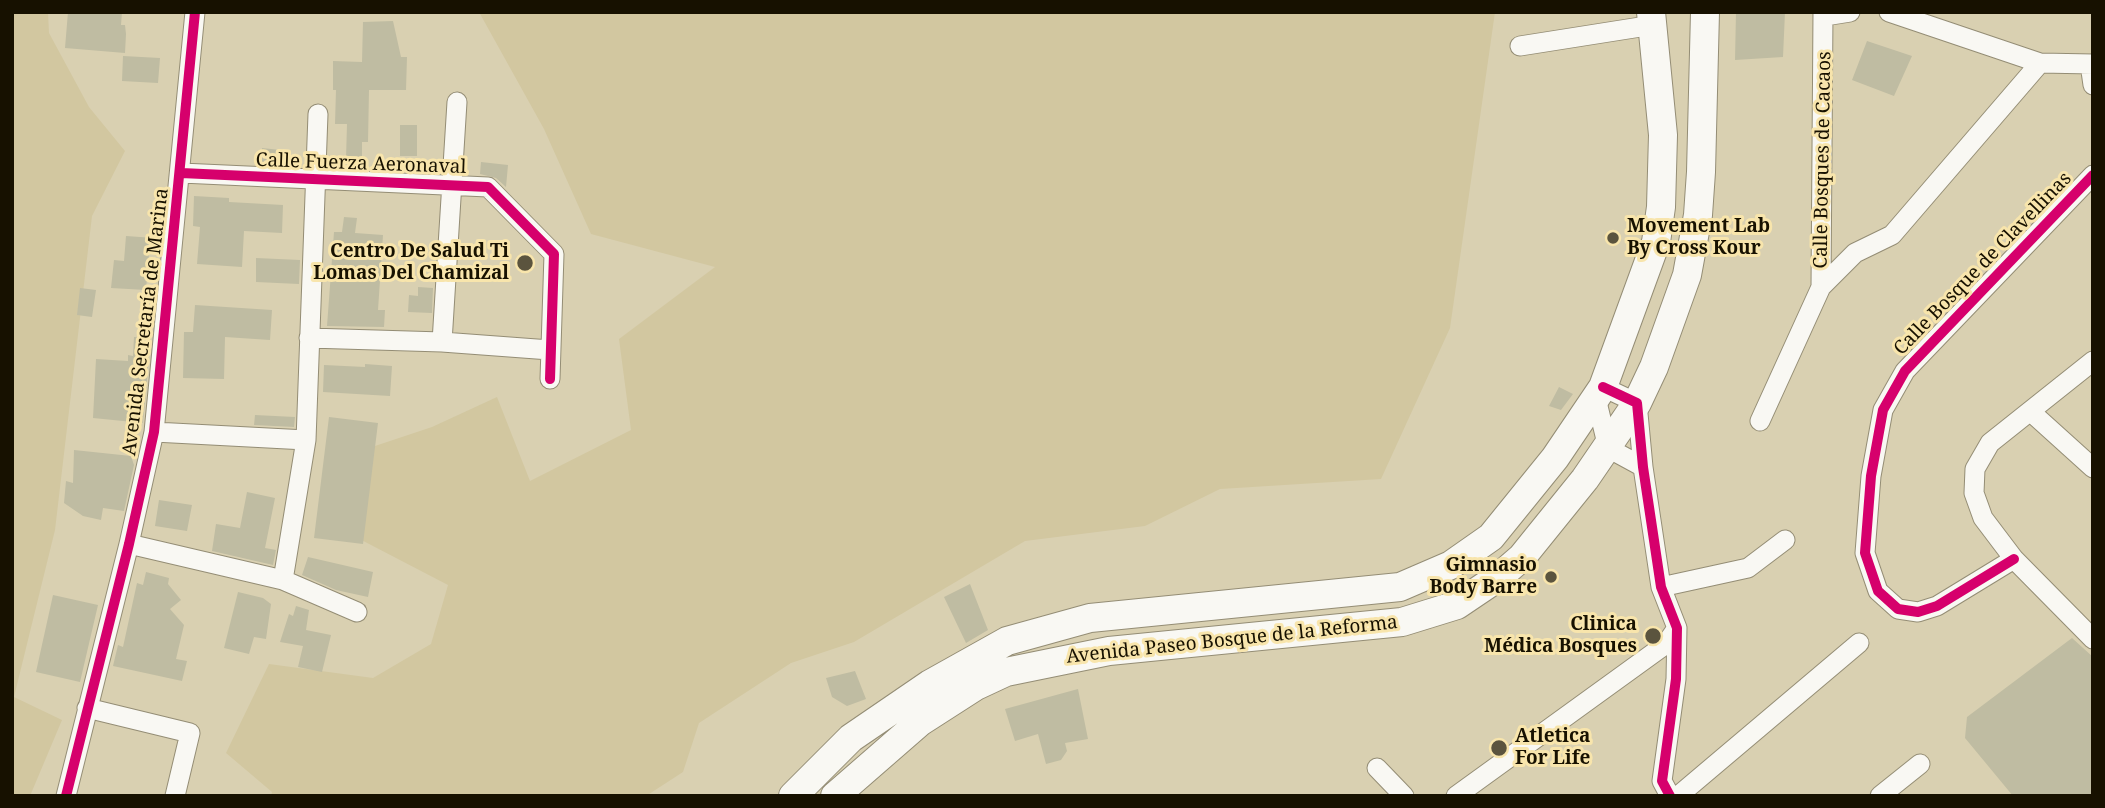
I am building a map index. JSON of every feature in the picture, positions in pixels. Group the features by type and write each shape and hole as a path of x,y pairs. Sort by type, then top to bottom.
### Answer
{"main road":[{"name":"Avenida Paseo Bosque de la Reforma","path":"835,796 920,722 976,686 1006,672 1109,651 1373,627 1423,616 1457,605 1500,576 1522,557 1552,523 1606,451 1637,403 1664,342 1692,250 1701,172 1704,15"},
{"name":"Avenida Paseo Bosque de la Reforma","path":"793,796 851,737 930,684 1007,641 1104,617 1400,587 1429,577 1451,565 1491,537 1571,436 1600,393 1649,264 1661,207 1663,135 1652,19"},
{"path":"1571,436 1581,432 1594,435 1606,451"},
{"path":"1148,649 1140,643 1138,631 1150,612"},
{"path":"1104,617 1120,625 1122,634 1118,644 1109,651"}],"street":[{"name":"Avenida Secretaría de Marina","path":"66,796 130,544 153,432 195,12"},
{"path":"1824,14 1850,12"},
{"path":"1889,12 2040,63 2091,64 2093,85"},
{"name":"Calle Bosques de Cacaos","path":"1760,421 1821,287 1824,14"},
{"path":"1520,46 1652,19"},
{"path":"1821,287 1855,253 1892,235 2040,63"},
{"path":"442,342 457,102"},
{"path":"283,580 306,440 318,114"},
{"name":"Calle Fuerza Aeronaval","path":"181,173 488,187 554,254 550,379"},
{"name":"Calle Bosque de Clavellinas","path":"2014,559 1937,606 1918,612 1898,609 1878,591 1865,553 1871,476 1883,410 1905,372 2093,175"},
{"path":"309,338 442,342 550,350"},
{"path":"2093,361 1990,443 1975,469 1974,493 1983,518 2014,559 2093,639"},
{"path":"1643,467 1606,451 1600,393 1637,403 1643,467 1661,587 1677,628 1676,678 1662,781 1670,796"},
{"path":"2031,412 2093,468"},
{"path":"153,432 306,440"},
{"path":"1661,587 1748,568 1785,540"},
{"path":"130,544 283,580 357,612"},
{"path":"1456,796 1666,644 1677,628"},
{"path":"1678,796 1859,643"},
{"path":"87,708 190,733 175,796"},
{"path":"1880,796 1920,764"},
{"path":"1377,768 1404,796"}],"shaded area":[{"path":"12,12 48,12 49,33 89,107 125,151 92,216 55,530 14,697 62,720 30,796 12,796"},
{"path":"479,12 1495,12 1450,328 1381,479 1220,489 1145,526 1025,541 854,642 791,663 699,723 683,772 646,796 271,796 272,792 226,753 269,664 373,678 431,644 448,585 346,532 345,456 432,427 497,397 530,481 631,430 619,339 715,267 591,234 544,129"}],"building":[{"path":"68,12 122,12 121,25 125,25 126,34 125,53 65,48"},
{"path":"1736,12 1785,12 1783,57 1735,60"},
{"path":"393,21 401,57 407,57 406,90 369,90 368,142 362,142 362,160 346,159 347,124 335,124 333,61 362,62 363,22"},
{"path":"1867,41 1912,56 1894,96 1852,80"},
{"path":"123,56 160,58 158,83 122,81"},
{"path":"400,125 417,125 417,156 400,156"},
{"path":"262,148 280,150 279,165 262,164"},
{"path":"481,162 508,165 506,187 496,178 480,174"},
{"path":"194,196 229,198 229,202 283,205 282,233 244,231 242,267 197,264 200,227 193,226"},
{"path":"344,217 357,218 355,233 383,235 378,310 385,310 384,327 327,326 334,232 342,232"},
{"path":"126,236 154,238 153,254 149,254 146,290 111,288 114,260 124,261"},
{"path":"256,258 300,260 299,284 256,282"},
{"path":"418,287 433,288 432,313 408,312 409,295 418,296"},
{"path":"80,288 96,290 92,317 77,315"},
{"path":"195,305 272,310 270,340 225,337 224,379 183,378 184,332 193,332"},
{"path":"134,337 151,338 143,423 93,418 96,359 128,361 128,355 133,356"},
{"path":"365,364 392,366 390,396 323,392 324,365 365,367"},
{"path":"1559,387 1573,394 1561,410 1549,406"},
{"path":"255,415 295,417 294,427 254,425"},
{"path":"329,417 378,423 363,544 314,538"},
{"path":"74,450 131,456 134,465 124,511 103,508 101,520 83,516 64,503 66,481 73,483"},
{"path":"247,492 275,498 265,548 276,550 273,565 212,551 216,524 240,528"},
{"path":"159,500 192,505 187,531 155,526"},
{"path":"308,557 373,572 368,597 336,590 302,575"},
{"path":"146,572 169,578 168,584 181,600 170,609 184,625 176,659 187,661 182,681 113,666 118,645 123,647 137,583 143,585"},
{"path":"970,584 988,630 966,643 944,597"},
{"path":"238,592 263,598 271,604 266,639 254,637 249,654 224,648"},
{"path":"53,595 98,605 80,682 36,672"},
{"path":"296,606 309,610 306,630 331,635 322,672 298,667 303,646 280,642 289,614 293,616"},
{"path":"2072,638 2093,657 2093,796 2013,796 1965,738 1967,717"},
{"path":"855,671 866,699 847,706 832,697 826,678"},
{"path":"1078,689 1088,739 1065,743 1067,751 1061,760 1046,764 1038,734 1015,741 1005,709"}],"cycle path":[{"path":"66,796 154,432 195,12"},
{"path":"181,173 488,187 554,254 550,379"},
{"path":"2014,559 1937,606 1918,612 1898,609 1878,591 1865,553 1871,476 1883,410 1905,371 2093,175"},
{"path":"1603,387 1637,403 1643,467 1661,587 1677,628 1676,679 1662,781 1670,796"}],"place":[{"name":"Movement Lab By Cross Kour","path":"1613,238"},
{"name":"Centro De Salud Ti Lomas Del Chamizal","path":"525,263"},
{"name":"Gimnasio Body Barre","path":"1551,577"},
{"name":"Clinica Médica Bosques","path":"1653,636"},
{"name":"Atletica For Life","path":"1499,748"}]}
